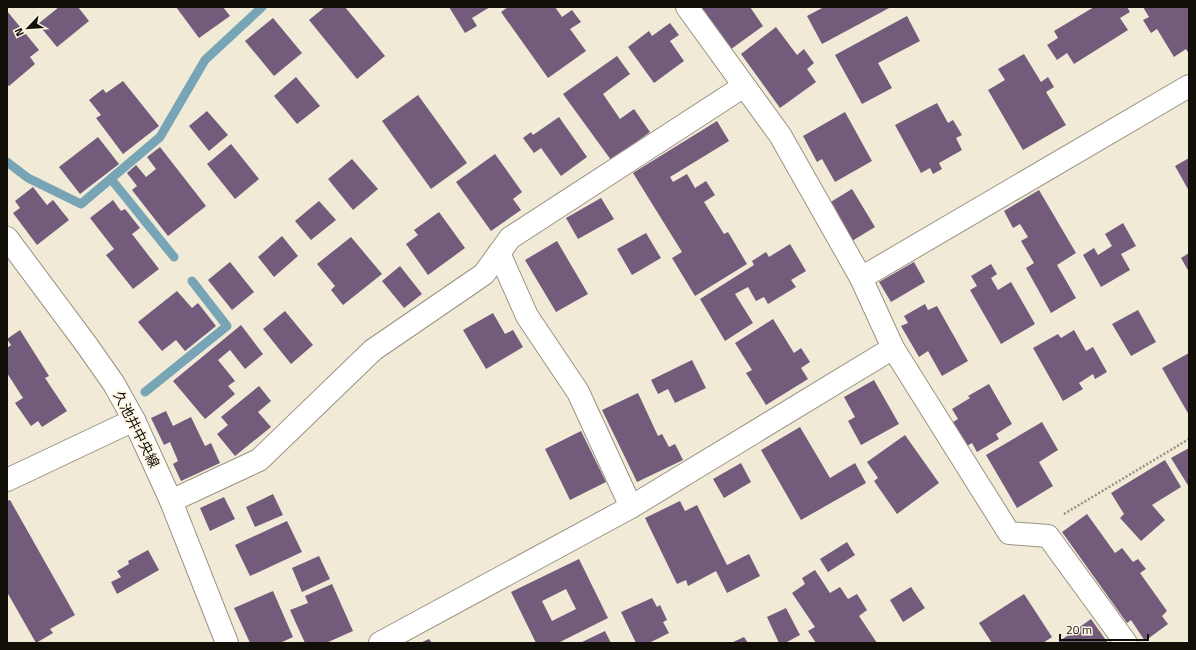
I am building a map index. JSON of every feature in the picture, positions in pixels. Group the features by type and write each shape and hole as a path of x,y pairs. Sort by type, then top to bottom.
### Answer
{"street":[{"path":"687,7 780,135 860,278 893,348 1009,533 1048,536 1126,643"},
{"path":"171,501 259,460 373,350 484,274 510,238 744,86"},
{"path":"860,278 1189,86"},
{"name":"久池井中央線","path":"7,238 114,384 134,420 171,501 227,643"},
{"path":"500,253 527,316 578,392 631,507"},
{"path":"380,643 631,507 893,348"},
{"path":"7,480 134,420"}],"path":[{"path":"1048,536 1055,519 1189,439"}],"building":[{"path":"59,7 78,7 89,21 57,47 38,24"},
{"path":"176,7 223,7 230,16 199,38"},
{"path":"325,7 345,7 385,56 357,79 309,20"},
{"path":"449,7 490,7 472,18 477,26 465,33"},
{"path":"508,7 555,7 562,17 572,10 581,22 570,29 586,51 548,78 501,12"},
{"path":"695,7 750,7 763,26 727,52"},
{"path":"824,7 891,7 822,44 807,16"},
{"path":"1094,7 1127,7 1130,12 1120,18 1128,30 1074,64 1067,53 1057,60 1047,45 1058,38 1054,31"},
{"path":"1143,7 1189,7 1189,54 1186,49 1174,57 1157,29 1151,33 1143,20 1149,17"},
{"path":"7,11 39,50 30,57 35,64 9,86 7,84"},
{"path":"907,16 920,41 878,63 892,88 862,104 835,55"},
{"path":"273,18 302,53 274,76 245,41"},
{"path":"670,23 679,35 670,41 684,61 654,83 628,47 649,31 652,36"},
{"path":"776,27 797,55 804,49 814,63 807,69 816,82 780,108 741,54"},
{"path":"1024,54 1041,82 1048,77 1054,87 1046,92 1066,125 1023,150 988,90 1005,80 998,69"},
{"path":"617,56 630,74 603,94 620,119 634,109 650,132 611,160 563,94"},
{"path":"296,77 320,106 297,124 274,96"},
{"path":"123,81 159,126 123,154 96,118 101,115 89,100 103,89 106,93"},
{"path":"418,95 467,163 431,189 382,121"},
{"path":"937,103 948,123 953,120 962,135 956,138 962,150 939,163 942,169 933,174 930,168 921,173 895,125"},
{"path":"207,111 228,135 209,151 189,126"},
{"path":"845,112 872,161 835,182 822,159 817,162 803,136"},
{"path":"559,117 587,157 561,176 541,148 534,153 523,138 531,132 533,135"},
{"path":"717,121 729,141 670,177 673,182 687,174 695,188 706,181 715,195 704,202 724,234 728,232 747,264 695,296 672,258 682,252 633,173"},
{"path":"98,137 119,164 80,194 59,167"},
{"path":"231,144 259,179 235,199 207,164"},
{"path":"160,147 206,206 168,236 132,190 137,186 127,173 136,165 146,177 156,169 147,157"},
{"path":"495,154 522,192 513,199 521,210 491,231 456,182"},
{"path":"1189,158 1189,191 1175,166"},
{"path":"352,159 378,189 353,210 328,179"},
{"path":"33,187 47,205 53,200 69,220 37,245 13,213 20,208 15,201"},
{"path":"852,189 875,227 852,241 829,203"},
{"path":"1039,190 1076,253 1057,265 1076,298 1051,313 1026,268 1034,263 1021,241 1028,237 1020,224 1013,228 1004,211"},
{"path":"601,198 614,219 578,239 566,218"},
{"path":"113,200 121,211 125,209 140,228 132,234 159,269 133,289 106,255 114,249 90,218"},
{"path":"319,201 336,220 311,240 295,221"},
{"path":"439,212 465,248 428,275 406,244 418,235 414,230"},
{"path":"1123,223 1136,246 1121,254 1130,270 1101,287 1083,255 1094,248 1098,255 1112,246 1105,234"},
{"path":"646,233 661,258 632,275 617,249"},
{"path":"282,236 298,256 274,277 258,257"},
{"path":"351,237 382,274 343,305 331,290 335,286 317,264"},
{"path":"557,241 588,294 556,312 525,260"},
{"path":"790,244 806,271 791,280 796,287 768,304 764,297 756,301 748,287 735,294 753,323 725,341 700,299 754,265 752,261 766,252 769,257"},
{"path":"1189,253 1189,272 1181,258"},
{"path":"230,262 254,292 232,310 208,280"},
{"path":"914,262 925,282 891,302 879,282"},
{"path":"991,264 997,274 991,278 998,290 1011,282 1035,324 1001,344 970,290 977,286 971,276"},
{"path":"400,266 422,294 404,308 382,281"},
{"path":"177,291 192,308 198,303 216,326 185,351 176,340 162,351 138,322"},
{"path":"925,304 928,310 937,306 968,361 942,376 928,351 919,357 901,326 908,323 904,316"},
{"path":"1138,310 1156,342 1131,356 1112,324"},
{"path":"285,311 313,345 291,364 263,329"},
{"path":"493,313 505,334 513,330 523,347 486,369 463,330"},
{"path":"773,319 794,353 801,348 810,362 801,368 808,379 766,405 746,373 752,370 735,343"},
{"path":"241,325 263,354 245,369 230,350 218,360 235,381 228,386 235,394 205,419 173,381"},
{"path":"20,330 49,376 45,378 67,411 42,427 38,421 31,426 15,403 23,398 7,373 7,348 11,345 7,339"},
{"path":"1074,330 1086,351 1093,347 1107,372 1095,379 1093,374 1079,383 1083,389 1063,401 1033,348 1058,334 1061,338"},
{"path":"1189,353 1189,415 1162,368"},
{"path":"692,360 706,388 675,403 668,389 658,394 651,380"},
{"path":"874,380 899,424 861,445 848,421 855,417 844,397"},
{"path":"989,384 1012,424 996,434 999,439 977,452 972,443 967,446 953,422 958,419 952,409 970,398 968,396"},
{"path":"259,386 271,401 258,412 271,427 235,456 217,434 228,425 221,417"},
{"path":"638,393 658,436 662,434 669,447 675,444 683,460 637,482 602,410"},
{"path":"166,411 173,426 191,417 205,446 211,443 220,463 181,481 173,464 178,461 170,442 164,445 151,418"},
{"path":"1042,422 1058,450 1039,462 1053,486 1017,508 986,455"},
{"path":"800,427 830,478 855,463 866,483 801,520 761,450"},
{"path":"581,431 606,482 570,500 545,449"},
{"path":"905,435 939,483 897,514 874,481 878,478 867,462"},
{"path":"1189,448 1189,487 1171,458"},
{"path":"1165,460 1181,487 1152,505 1165,520 1141,541 1120,518 1124,514 1111,493"},
{"path":"741,463 751,482 724,498 713,479"},
{"path":"273,494 283,515 255,527 246,507"},
{"path":"224,497 235,519 210,531 200,508"},
{"path":"10,500 75,615 50,629 53,633 36,643 7,592 7,501"},
{"path":"680,501 685,511 697,505 727,565 749,554 760,576 727,593 716,571 688,586 686,580 677,584 645,518"},
{"path":"1087,514 1115,553 1122,548 1133,562 1138,559 1146,569 1140,573 1167,611 1162,616 1168,624 1145,641 1131,620 1127,623 1062,532"},
{"path":"287,521 302,552 250,576 235,545"},
{"path":"847,542 855,555 828,572 820,559"},
{"path":"148,550 159,570 117,594 111,582 121,577 117,571 129,564 128,561"},
{"path":"319,556 330,579 302,592 292,568"},
{"path":"579,559 608,618 558,643 536,643 511,592","holes":["566,589 576,609 552,621 542,601"]},
{"path":"815,570 830,593 840,587 848,599 857,594 867,610 859,616 877,643 816,643 808,631 815,627 792,593 805,584 802,578"},
{"path":"332,584 353,631 326,643 305,643 290,610 308,603 305,596"},
{"path":"911,587 925,608 903,622 890,600"},
{"path":"273,591 293,637 280,643 250,643 234,608"},
{"path":"1024,594 1052,637 1043,643 992,643 979,623"},
{"path":"652,598 657,607 660,605 667,620 663,622 669,633 649,643 636,643 621,612"},
{"path":"786,608 800,635 785,643 779,643 767,617"},
{"path":"1091,619 1108,643 1057,643"},
{"path":"605,631 611,643 580,643"},
{"path":"744,637 748,643 731,643"},
{"path":"429,639 432,643 420,643"}],"waterway":[{"path":"7,162 28,178 81,204 160,137 205,60 262,7"},
{"path":"111,179 174,257"},
{"path":"145,392 227,326 192,281"}]}
